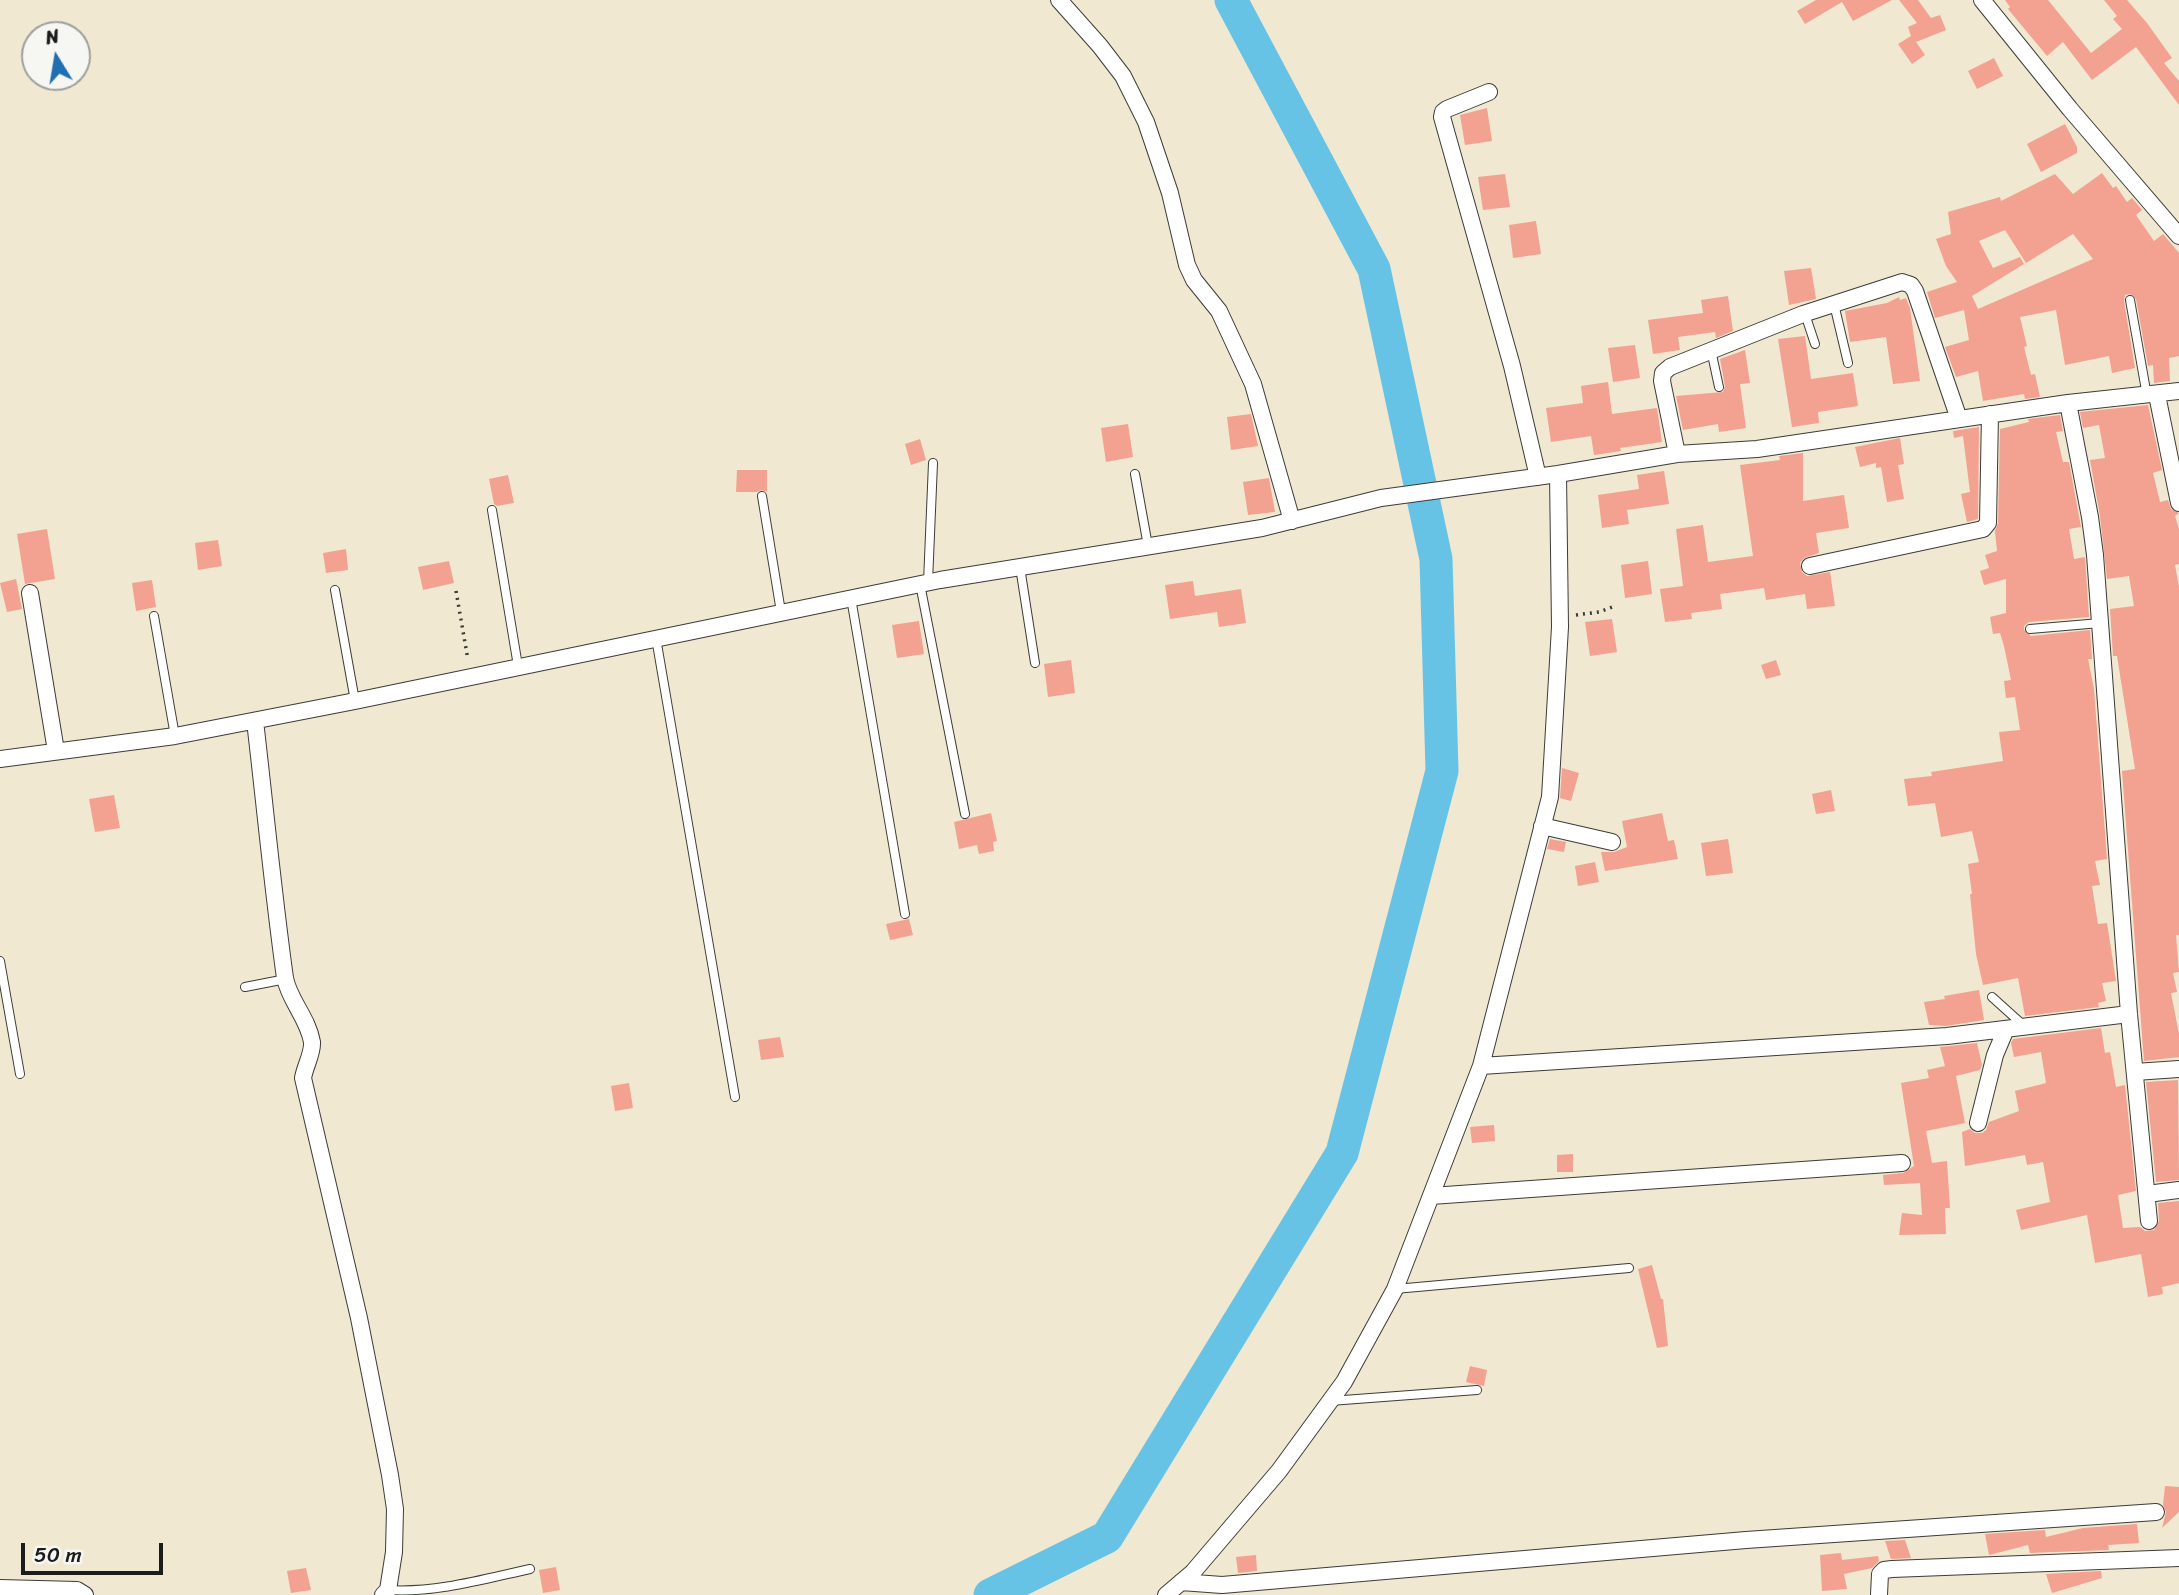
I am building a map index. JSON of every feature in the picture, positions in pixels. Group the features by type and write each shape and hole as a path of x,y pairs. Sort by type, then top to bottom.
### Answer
{"street":[{"path":"1059,0 1123,76 1146,122 1170,193 1187,265 1194,280 1219,311 1253,384 1292,521"},
{"path":"1982,0 2070,109 2179,236"},
{"path":"1489,92 1447,109 1442,117 1512,366 1538,477"},
{"path":"1677,454 1663,373 1670,366 1805,314 1902,282 1911,285 1915,291 1959,419"},
{"path":"0,759 175,736 255,721 924,583 1292,521 1381,498 1538,477 1677,454 1757,449 2068,402 2179,391"},
{"path":"2152,395 2179,503"},
{"path":"2068,402 2090,517 2129,1013 2149,1221"},
{"path":"1810,566 1983,529 1988,523 1990,414"},
{"path":"1166,1595 1193,1572 1279,1471 1344,1382 1395,1289 1480,1066 1550,797 1560,615 1558,474"},
{"path":"30,593 56,751"},
{"path":"255,721 287,991 302,1015 312,1043 303,1078 359,1318 390,1475 395,1509 394,1552 386,1593"},
{"path":"1542,826 1612,842"},
{"path":"1480,1066 1947,1036 2129,1013"},
{"path":"1978,1123 1995,1055 2006,1029"},
{"path":"2135,1072 2179,1069"},
{"path":"1431,1196 1902,1163"},
{"path":"2147,1194 2179,1190"},
{"path":"1181,1582 1222,1585 1746,1540 2156,1512"},
{"path":"1879,1595 1880,1574 1884,1570 1892,1569 2179,1559"},
{"path":"0,1588 77,1590 85,1595"}],"lane":[{"path":"2130,300 2152,395"},
{"path":"1834,304 1848,363"},
{"path":"1805,314 1815,344"},
{"path":"1711,350 1719,387"},
{"path":"933,463 924,583 965,814"},
{"path":"1135,474 1148,546"},
{"path":"762,496 781,612"},
{"path":"492,510 518,666"},
{"path":"1020,567 1034,663"},
{"path":"335,590 355,702"},
{"path":"851,598 905,914"},
{"path":"154,616 175,736"},
{"path":"2030,629 2100,623"},
{"path":"656,638 735,1097"},
{"path":"0,961 20,1074"},
{"path":"245,988 285,979"},
{"path":"1992,997 2026,1027"},
{"path":"1395,1289 1629,1268"},
{"path":"1331,1401 1477,1390"},
{"path":"386,1593 444,1587 530,1569"}],"path":[{"path":"456,591 471,676"},
{"path":"1560,615 1582,615 1615,606"}],"building":[{"path":"1816,0 1892,0 1853,21 1842,2 1805,24 1797,11"},
{"path":"1899,0 1918,0 1931,18 1940,15 1946,30 1916,42 1925,55 1912,64 1898,44 1911,36 1908,27 1917,23"},
{"path":"2005,0 2048,0 2091,53 2122,29 2113,19 2117,16 2104,0 2127,0 2172,58 2164,63 2179,81 2179,105 2136,47 2092,80 2063,42 2047,56 2008,9 2010,7"},
{"path":"1994,58 2003,76 1977,89 1968,71"},
{"path":"1487,108 1492,141 1465,145 1460,115"},
{"path":"2065,124 2077,147 2077,153 2041,172 2027,144"},
{"path":"2102,173 2113,188 2116,186 2127,202 2132,198 2142,210 2136,215 2154,241 2163,234 2179,253 2179,356 2169,358 2170,381 2154,383 2153,365 2148,366 2136,299 2130,294 2125,295 2124,301 2135,368 2112,373 2109,356 2065,365 2056,310 2020,317 2031,375 2035,374 2040,397 2025,399 2024,394 1983,401 1978,371 1956,377 1945,347 1969,340 1964,310 1935,318 1927,292 1957,282 1946,266 1936,239 1951,234 1948,212 2000,197 2001,201 2055,174 2073,194","holes":["2005,230 2026,263 2073,234 2093,259 1978,309 1972,296 2024,264 2020,257 1993,268 1979,241"]},
{"path":"1505,174 1510,207 1483,210 1478,177"},
{"path":"1536,221 1541,254 1513,258 1509,225"},
{"path":"1811,268 1816,299 1789,305 1784,271"},
{"path":"1728,296 1733,331 1716,338 1715,332 1678,337 1680,350 1653,354 1648,320 1703,313 1701,300"},
{"path":"1899,297 1900,300 1906,298 1910,308 1920,381 1893,384 1886,337 1850,342 1845,311 1887,303"},
{"path":"1805,336 1811,379 1853,373 1858,406 1818,412 1819,423 1792,427 1778,339"},
{"path":"1635,345 1640,378 1613,382 1608,348"},
{"path":"1745,350 1750,383 1740,384 1746,428 1719,432 1718,424 1683,430 1676,396 1723,392 1725,386 1720,359"},
{"path":"1608,382 1612,414 1657,408 1662,442 1594,455 1591,436 1551,442 1546,408 1583,403 1581,386"},
{"path":"2148,405 2162,470 2153,473 2160,502 2168,500 2171,509 2179,513 2175,516 2179,529 2179,564 2175,565 2179,587 2179,935 2176,935 2179,972 2173,973 2177,992 2171,993 2179,1034 2179,1057 2144,1061 2122,771 2135,769 2117,656 2113,656 2110,609 2134,606 2129,576 2107,579 2090,460 2105,458 2099,425 2083,428 2080,412"},
{"path":"1251,414 1258,446 1231,450 1227,417"},
{"path":"2060,415 2063,431 2056,432 2063,462 2069,462 2081,527 2069,529 2074,559 2085,557 2089,617 2029,622 2024,626 2024,630 2031,636 2090,630 2092,659 2088,659 2094,689 2107,859 2095,861 2100,885 2092,886 2098,924 2107,923 2116,981 2102,983 2106,1001 2098,1003 2099,1007 2025,1016 2018,978 1983,985 1976,954 1970,894 1968,864 1979,862 1972,831 1941,837 1935,803 1908,806 1904,779 2003,761 1999,732 2020,730 2015,697 2006,698 2004,681 2011,680 2004,646 2000,633 1993,634 1990,617 2006,613 2006,579 1984,585 1980,571 1989,568 1985,555 1997,551 1995,531 1998,523 2000,429 2029,422 2028,419"},
{"path":"1128,424 1133,457 1106,462 1101,428"},
{"path":"1979,427 1978,519 1967,522 1961,494 1970,492 1963,436 1954,438 1953,431"},
{"path":"1900,438 1904,464 1898,465 1904,499 1887,502 1881,467 1876,468 1876,463 1860,467 1855,447"},
{"path":"920,439 926,460 911,465 905,444"},
{"path":"1803,453 1803,501 1844,495 1849,528 1816,533 1819,553 1804,558 1800,563 1802,572 1807,576 1830,572 1835,606 1807,609 1805,594 1766,600 1764,588 1720,594 1722,609 1691,613 1692,619 1665,622 1660,589 1683,586 1676,529 1703,525 1708,562 1753,556 1740,465 1780,460 1779,456"},
{"path":"737,470 767,470 767,492 736,492"},
{"path":"1664,471 1669,504 1627,510 1629,524 1602,528 1598,495 1639,489 1637,475"},
{"path":"508,475 514,503 497,506 494,504 489,479"},
{"path":"1269,478 1275,512 1248,515 1243,482"},
{"path":"47,529 55,579 25,584 17,534"},
{"path":"218,540 222,566 198,570 195,543"},
{"path":"346,549 348,570 326,573 323,553"},
{"path":"449,561 454,583 423,590 418,567"},
{"path":"1648,561 1652,594 1625,598 1621,565"},
{"path":"16,579 22,609 7,612 0,583"},
{"path":"152,580 156,607 136,611 132,583"},
{"path":"1193,581 1195,596 1241,589 1246,623 1219,627 1217,612 1170,619 1165,585"},
{"path":"1612,619 1617,652 1590,656 1585,622"},
{"path":"919,621 924,654 897,658 892,625"},
{"path":"1071,660 1075,693 1048,697 1044,664"},
{"path":"1776,660 1781,675 1766,679 1761,665"},
{"path":"1562,768 1579,773 1571,801 1560,798"},
{"path":"1831,790 1835,811 1816,814 1812,794"},
{"path":"114,795 120,828 95,832 89,799"},
{"path":"991,813 997,841 993,842 994,851 979,854 977,845 959,849 954,822"},
{"path":"1662,813 1668,841 1674,840 1678,859 1605,871 1601,852 1614,852 1627,847 1622,821"},
{"path":"1550,839 1566,842 1564,852 1547,849"},
{"path":"1728,839 1733,873 1706,876 1701,843"},
{"path":"1595,862 1599,882 1578,886 1575,866"},
{"path":"909,919 913,935 890,940 886,924"},
{"path":"1979,990 1984,1020 1946,1026 1929,1025 1924,1002"},
{"path":"2101,1028 2105,1053 2110,1052 2116,1087 2125,1085 2136,1191 2118,1195 2123,1228 2154,1230 2159,1221 2158,1203 2179,1201 2179,1283 2162,1287 2163,1294 2148,1297 2141,1254 2095,1263 2087,1215 2021,1230 2016,1210 2050,1202 2043,1162 2027,1165 2025,1155 1965,1166 1962,1132 1970,1129 1975,1133 1982,1133 1989,1122 2019,1111 2015,1091 2046,1083 2041,1052 2014,1057 2011,1043 2013,1039"},
{"path":"780,1037 784,1057 761,1060 758,1040"},
{"path":"1977,1043 1982,1065 1980,1070 1956,1076 1965,1123 1926,1131 1932,1163 1947,1161 1950,1208 1945,1208 1946,1234 1899,1235 1902,1213 1922,1215 1920,1183 1884,1185 1883,1175 1903,1173 1914,1166 1901,1083 1929,1078 1927,1070 1945,1066 1940,1047"},
{"path":"2178,1080 2179,1180 2156,1182 2146,1082"},
{"path":"629,1083 633,1108 615,1111 611,1086"},
{"path":"1494,1125 1495,1141 1472,1143 1470,1127"},
{"path":"1573,1154 1573,1172 1557,1172 1557,1155"},
{"path":"1652,1265 1663,1299 1668,1346 1657,1348 1638,1269"},
{"path":"1470,1366 1487,1370 1484,1386 1466,1382"},
{"path":"2165,1486 2179,1487 2179,1512 2162,1528 2166,1512 2163,1505"},
{"path":"2137,1524 2139,1543 2108,1545 2109,1550 2030,1553 2028,1545 1989,1555 1985,1534 2045,1530 2046,1537 2083,1528"},
{"path":"1905,1540 1911,1558 1891,1559 1885,1541"},
{"path":"1841,1553 1842,1560 1878,1556 1879,1561 1872,1568 1844,1574 1847,1589 1822,1591 1820,1555"},
{"path":"1256,1555 1257,1571 1238,1573 1236,1557"},
{"path":"556,1567 560,1590 543,1593 539,1570"},
{"path":"306,1568 311,1590 291,1593 287,1571"},
{"path":"2101,1571 2102,1578 2052,1593 2046,1574"}],"waterway":[{"path":"990,1595 1107,1537 1342,1153 1442,771 1436,559 1374,269 1231,0"}]}
